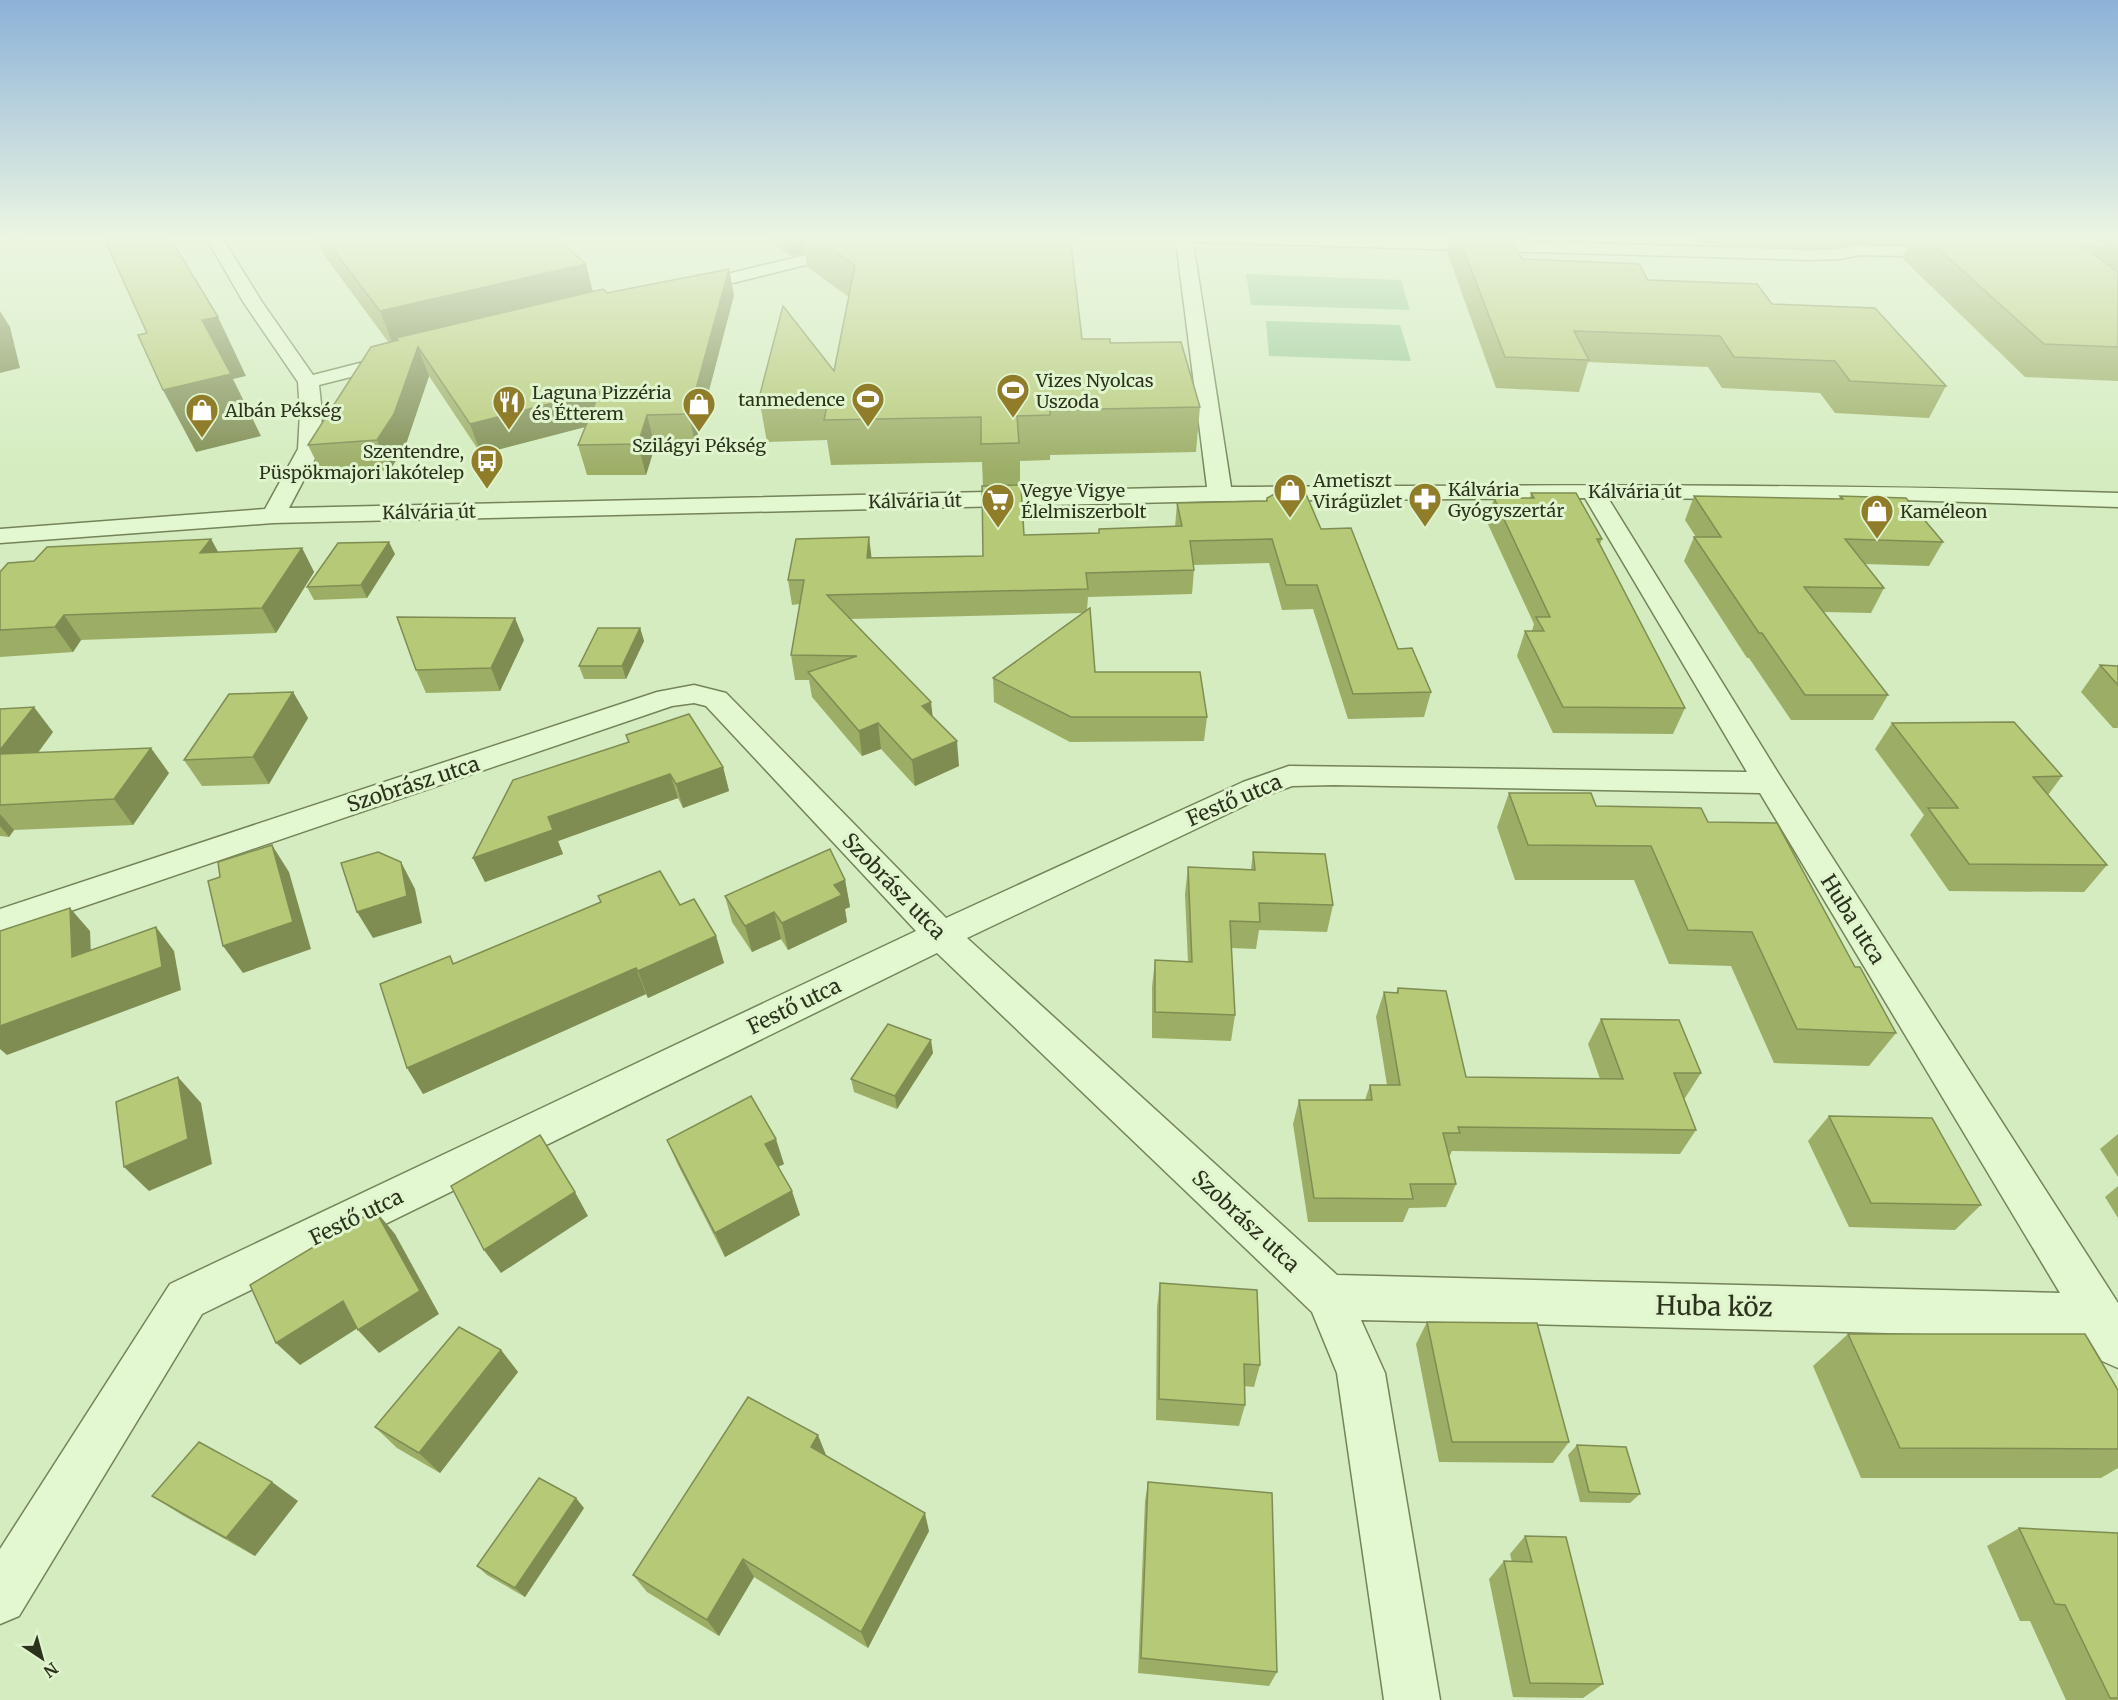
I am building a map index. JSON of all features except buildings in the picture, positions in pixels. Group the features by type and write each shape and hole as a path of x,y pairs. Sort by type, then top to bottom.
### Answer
{"street":[{"path":"262,315 308,382 311,413 309,449 273,516"},
{"path":"1193,315 1220,494"},
{"path":"308,382 422,354"},
{"name":"Kálvária út","path":"0,536 273,516 1220,494 1592,490 1904,494 2118,500"},
{"name":"Huba utca","path":"1592,490 1769,783 2109,1330"},
{"name":"Szobrász utca","path":"0,922 667,698 694,694 716,699 941,935 1328,1297 1361,1373 1413,1700"},
{"name":"Festő utca","path":"0,1597 186,1299 941,935 1254,789 1289,776 1346,775 1769,783"},
{"name":"Huba köz","path":"1328,1297 2109,1330"}],"green space":[{"path":"1266,321 1400,325 1411,361 1269,356"}],"place":[{"name":"Vizes Nyolcas Uszoda","path":"1013,419"},
{"name":"tanmedence","path":"868,428"},
{"name":"Laguna Pizzéria és Étterem","path":"509,431"},
{"name":"Szilágyi Pékség","path":"699,433"},
{"name":"Albán Pékség","path":"202,439"},
{"name":"Szentendre, Püspökmajori lakótelep","path":"487,490"},
{"name":"Ametiszt Virágüzlet","path":"1290,519"},
{"name":"Kálvária Gyógyszertár","path":"1425,528"},
{"name":"Vegye Vigye Élelmiszerbolt","path":"998,529"},
{"name":"Kaméleon","path":"1877,540"}]}
